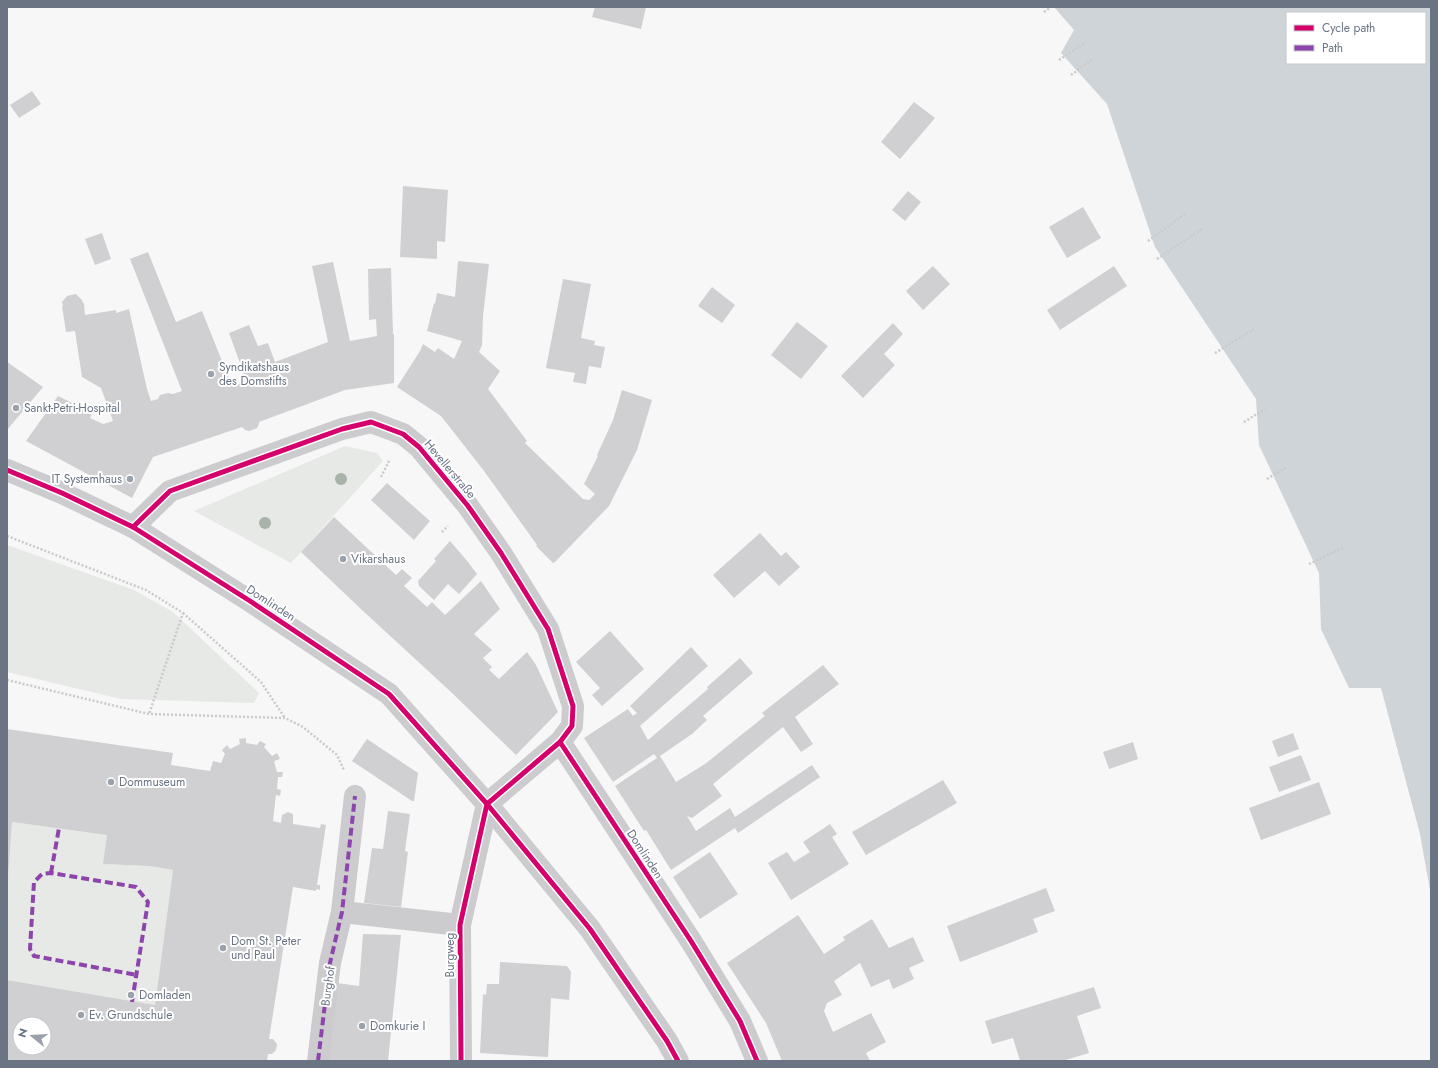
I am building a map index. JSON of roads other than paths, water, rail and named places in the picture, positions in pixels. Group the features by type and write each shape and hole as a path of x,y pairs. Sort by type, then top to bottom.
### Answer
{"street":[{"name":"Hevellerstraße","path":"133,527 170,491 342,429 371,422 403,434 419,447 468,506 501,553 548,629 573,706 572,726 560,742"},
{"name":"Domlinden","path":"7,454 62,493"},
{"name":"Domlinden","path":"7,470 62,493 133,527 243,597 389,694 487,804 590,929 667,1041 678,1061"},
{"name":"Domlinden","path":"560,742 691,941 740,1021 757,1061"},
{"path":"487,804 560,742"},
{"name":"Burghof","path":"318,1061 330,963 342,912 355,796"},
{"name":"Burgweg","path":"461,1061 460,925 487,804"},
{"path":"342,912 460,925"}],"place":[{"name":"Syndikatshaus des Domstifts","path":"211,374"},
{"name":"Sankt-Petri-Hospital","path":"16,408"},
{"name":"IT Systemhaus","path":"130,479"},
{"name":"Vikarshaus","path":"343,559"},
{"name":"Dommuseum","path":"111,782"},
{"name":"Dom St. Peter und Paul","path":"223,948"},
{"name":"Domladen","path":"131,995"},
{"name":"Ev. Grundschule","path":"81,1015"},
{"name":"Domkurie I","path":"362,1026"}]}
